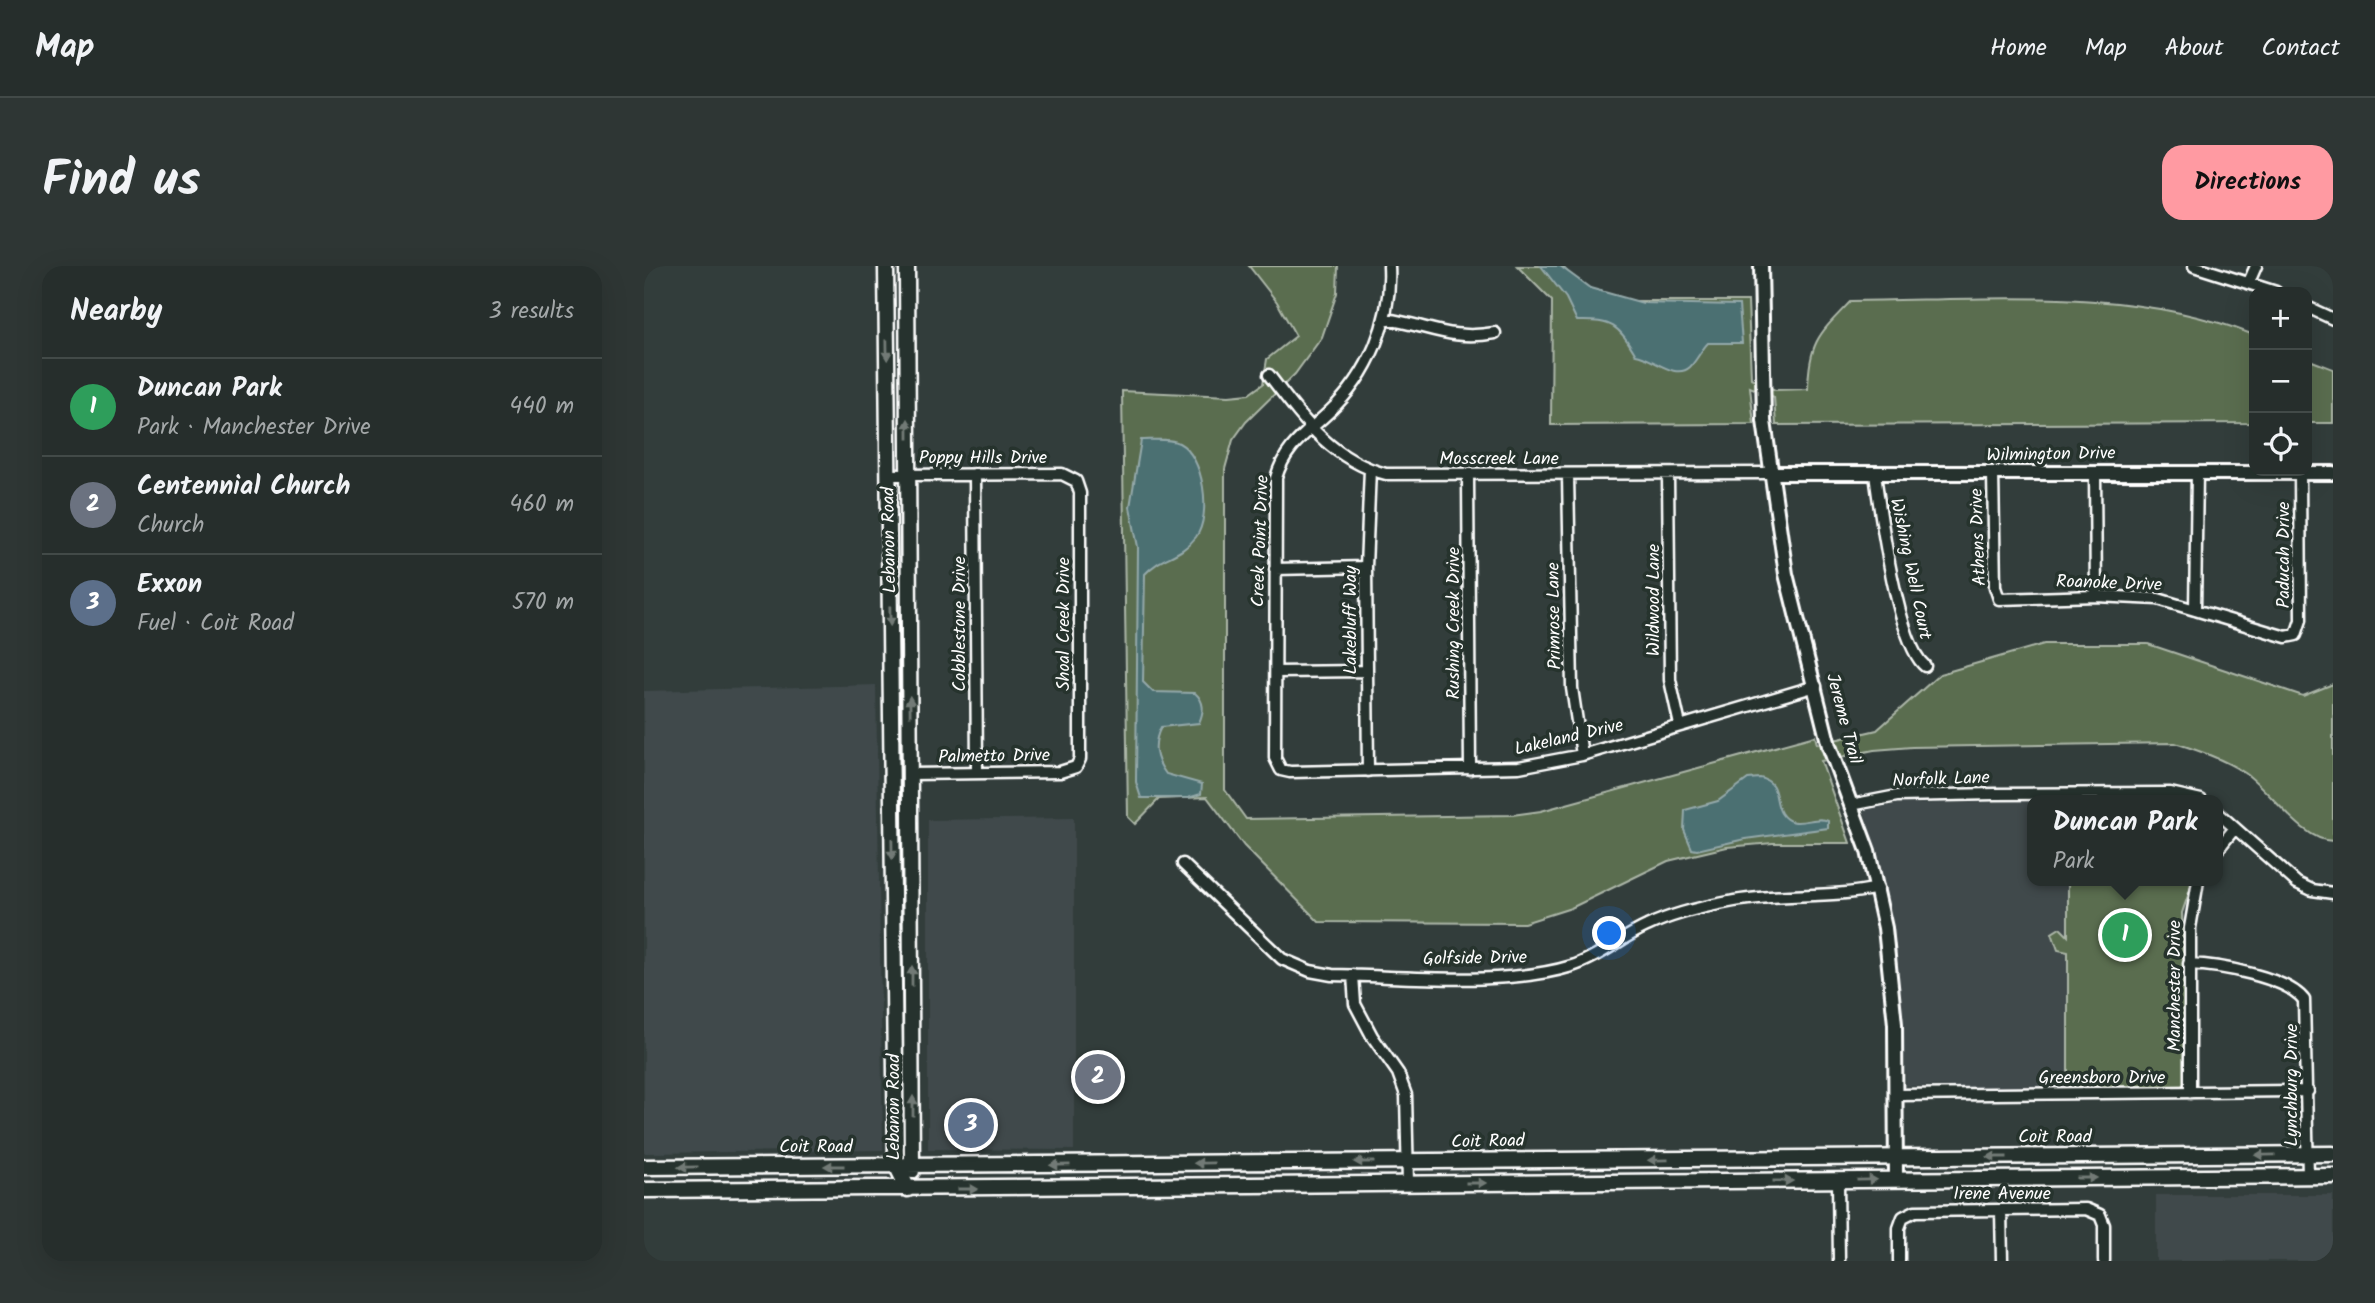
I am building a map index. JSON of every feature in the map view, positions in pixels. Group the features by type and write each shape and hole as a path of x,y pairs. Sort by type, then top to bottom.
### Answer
{"main road":[{"path":"886,272 907,272"},
{"name":"Lebanon Road","path":"886,272 896,1165 908,1189"},
{"name":"Lebanon Road","path":"907,272 914,1165 908,1189"},
{"path":"891,775 911,774"},
{"path":"894,1009 913,1009"},
{"name":"Coit Road","path":"644,1167 2333,1154"},
{"path":"2163,1156 2163,1177"},
{"path":"1727,1159 1727,1181"},
{"path":"1266,1163 1266,1185"},
{"path":"1094,1164 1095,1188"},
{"path":"732,1166 732,1190"},
{"path":"644,1190 2333,1176"}],"street":[{"name":"Creek Point Drive","path":"1281,769 1275,758 1276,478 1289,449 1329,412 1357,379 1385,319 1390,266"},
{"name":"Jereme Trail","path":"1761,266 1762,389 1769,473 1786,574 1829,746 1878,888 1891,969 1896,1180"},
{"path":"2194,266 2262,287"},
{"path":"2249,282 2256,266"},
{"path":"2312,309 2333,319"},
{"path":"1385,319 1411,323 1456,337 1495,333"},
{"name":"Mosscreek Lane","path":"1269,375 1309,428 1342,455 1386,474 1468,476 1769,473"},
{"name":"Lakebluff Way","path":"1368,771 1366,567 1370,469"},
{"path":"2095,472 2096,596"},
{"path":"2195,610 2197,472"},
{"name":"Wilmington Drive","path":"1769,473 2249,472"},
{"name":"Wilmington Drive","path":"2312,472 2333,472"},
{"name":"Athens Drive","path":"1993,473 1996,587 1999,599"},
{"name":"Cobblestone Drive","path":"975,474 976,773"},
{"name":"Poppy Hills Drive","path":"888,475 1062,474 1076,481"},
{"name":"Wildwood Lane","path":"1668,474 1670,680 1680,725"},
{"name":"Wishing Well Court","path":"1875,474 1887,552 1909,641 1917,660 1925,666"},
{"name":"Primrose Lane","path":"1568,475 1572,688 1581,755"},
{"name":"Rushing Creek Drive","path":"1468,476 1470,769"},
{"name":"Paducah Drive","path":"2296,635 2301,620 2300,476"},
{"name":"Shoal Creek Drive","path":"1076,481 1080,493 1080,760 1076,767"},
{"path":"1275,569 1366,567"},
{"name":"Roanoke Drive","path":"1999,599 2096,596 2158,599 2279,636 2296,635"},
{"path":"1276,672 1367,671"},
{"name":"Lakeland Drive","path":"1281,769 1368,771 1520,767 1581,755 1816,686"},
{"name":"Palmetto Drive","path":"911,774 1060,772 1076,767"},
{"name":"Norfolk Lane","path":"1851,805 1897,796 2179,795"},
{"path":"2223,817 2297,883 2312,890 2333,893"},
{"path":"2223,843 2235,828"},
{"name":"Golfside Drive","path":"1183,864 1282,959 1310,971 1353,975 1497,977 1540,973 1574,965 1649,925 1690,911 1768,897 1844,896 1878,888"},
{"name":"Manchester Drive","path":"2190,1093 2190,915 2197,886"},
{"name":"Lynchburg Drive","path":"2189,964 2232,968 2290,988 2302,996 2307,1009 2308,1176"},
{"path":"1353,975 1355,1004 1372,1036 1398,1073 1406,1095 1408,1183"},
{"name":"Greensboro Drive","path":"1896,1095 2308,1091"},
{"path":"1838,1181 1839,1261"},
{"name":"Irene Avenue","path":"1899,1261 1899,1228 1904,1216 1915,1211 2086,1209 2100,1215 2104,1225 2104,1261"},
{"path":"2001,1210 2001,1261"}],"shaded area":[{"path":"876,685 883,1150 644,1153 644,691"},
{"path":"2027,801 2027,886 2068,886 2068,1089 1906,1086 1902,1004 1892,918 1864,810 1898,804"},
{"path":"1074,818 1074,1150 928,1149 928,820"},
{"path":"2156,1195 2333,1195 2333,1261 2156,1261"}],"green space":[{"path":"1249,266 1338,266 1337,293 1322,337 1295,374 1246,422 1233,440 1225,469 1225,790 1246,819 1512,815 1541,811 1815,736 1817,744 1877,730 1940,674 2044,644 2148,644 2303,696 2333,684 2333,841 2321,839 2298,824 2245,773 2211,756 2175,743 1912,747 1874,750 1821,761 1850,843 1773,843 1727,847 1668,861 1571,908 1524,923 1319,922 1244,846 1207,797 1159,799 1135,824 1128,817 1122,391 1229,396 1249,394 1263,384 1267,359 1296,336 1277,302"},
{"path":"1517,266 1562,266 1587,294 1620,301 1748,301 1751,378 1775,390 1808,389 1811,360 1818,339 1851,301 2056,299 2157,308 2206,319 2249,333 2249,423 1776,425 1774,397 1750,387 1754,424 1551,425 1552,301"},
{"path":"2312,361 2333,369 2333,423 2312,423"},
{"path":"2068,886 2191,886 2182,913 2186,1081 2180,1088 2068,1089 2068,952 2058,950 2052,933 2060,928 2068,936"}],"water":[{"path":"1541,266 1560,266 1590,288 1643,303 1739,305 1742,343 1708,343 1690,367 1684,371 1671,370 1636,355 1613,326 1607,323 1577,321 1566,298"},
{"path":"1141,440 1179,443 1188,450 1194,460 1203,487 1204,515 1196,537 1190,544 1145,574 1143,682 1153,692 1195,693 1202,703 1203,711 1199,723 1161,727 1156,740 1157,757 1166,774 1202,784 1201,794 1188,798 1141,798 1136,782 1138,547 1130,507"},
{"path":"1760,778 1771,783 1781,813 1786,819 1798,822 1823,819 1828,821 1828,828 1692,849 1684,830 1685,810 1718,801 1748,779"}],"place":[{"name":"Duncan Park","path":"2125,935"},
{"name":"Centennial Church","path":"1098,1077"},
{"name":"Exxon","path":"971,1125"}]}
